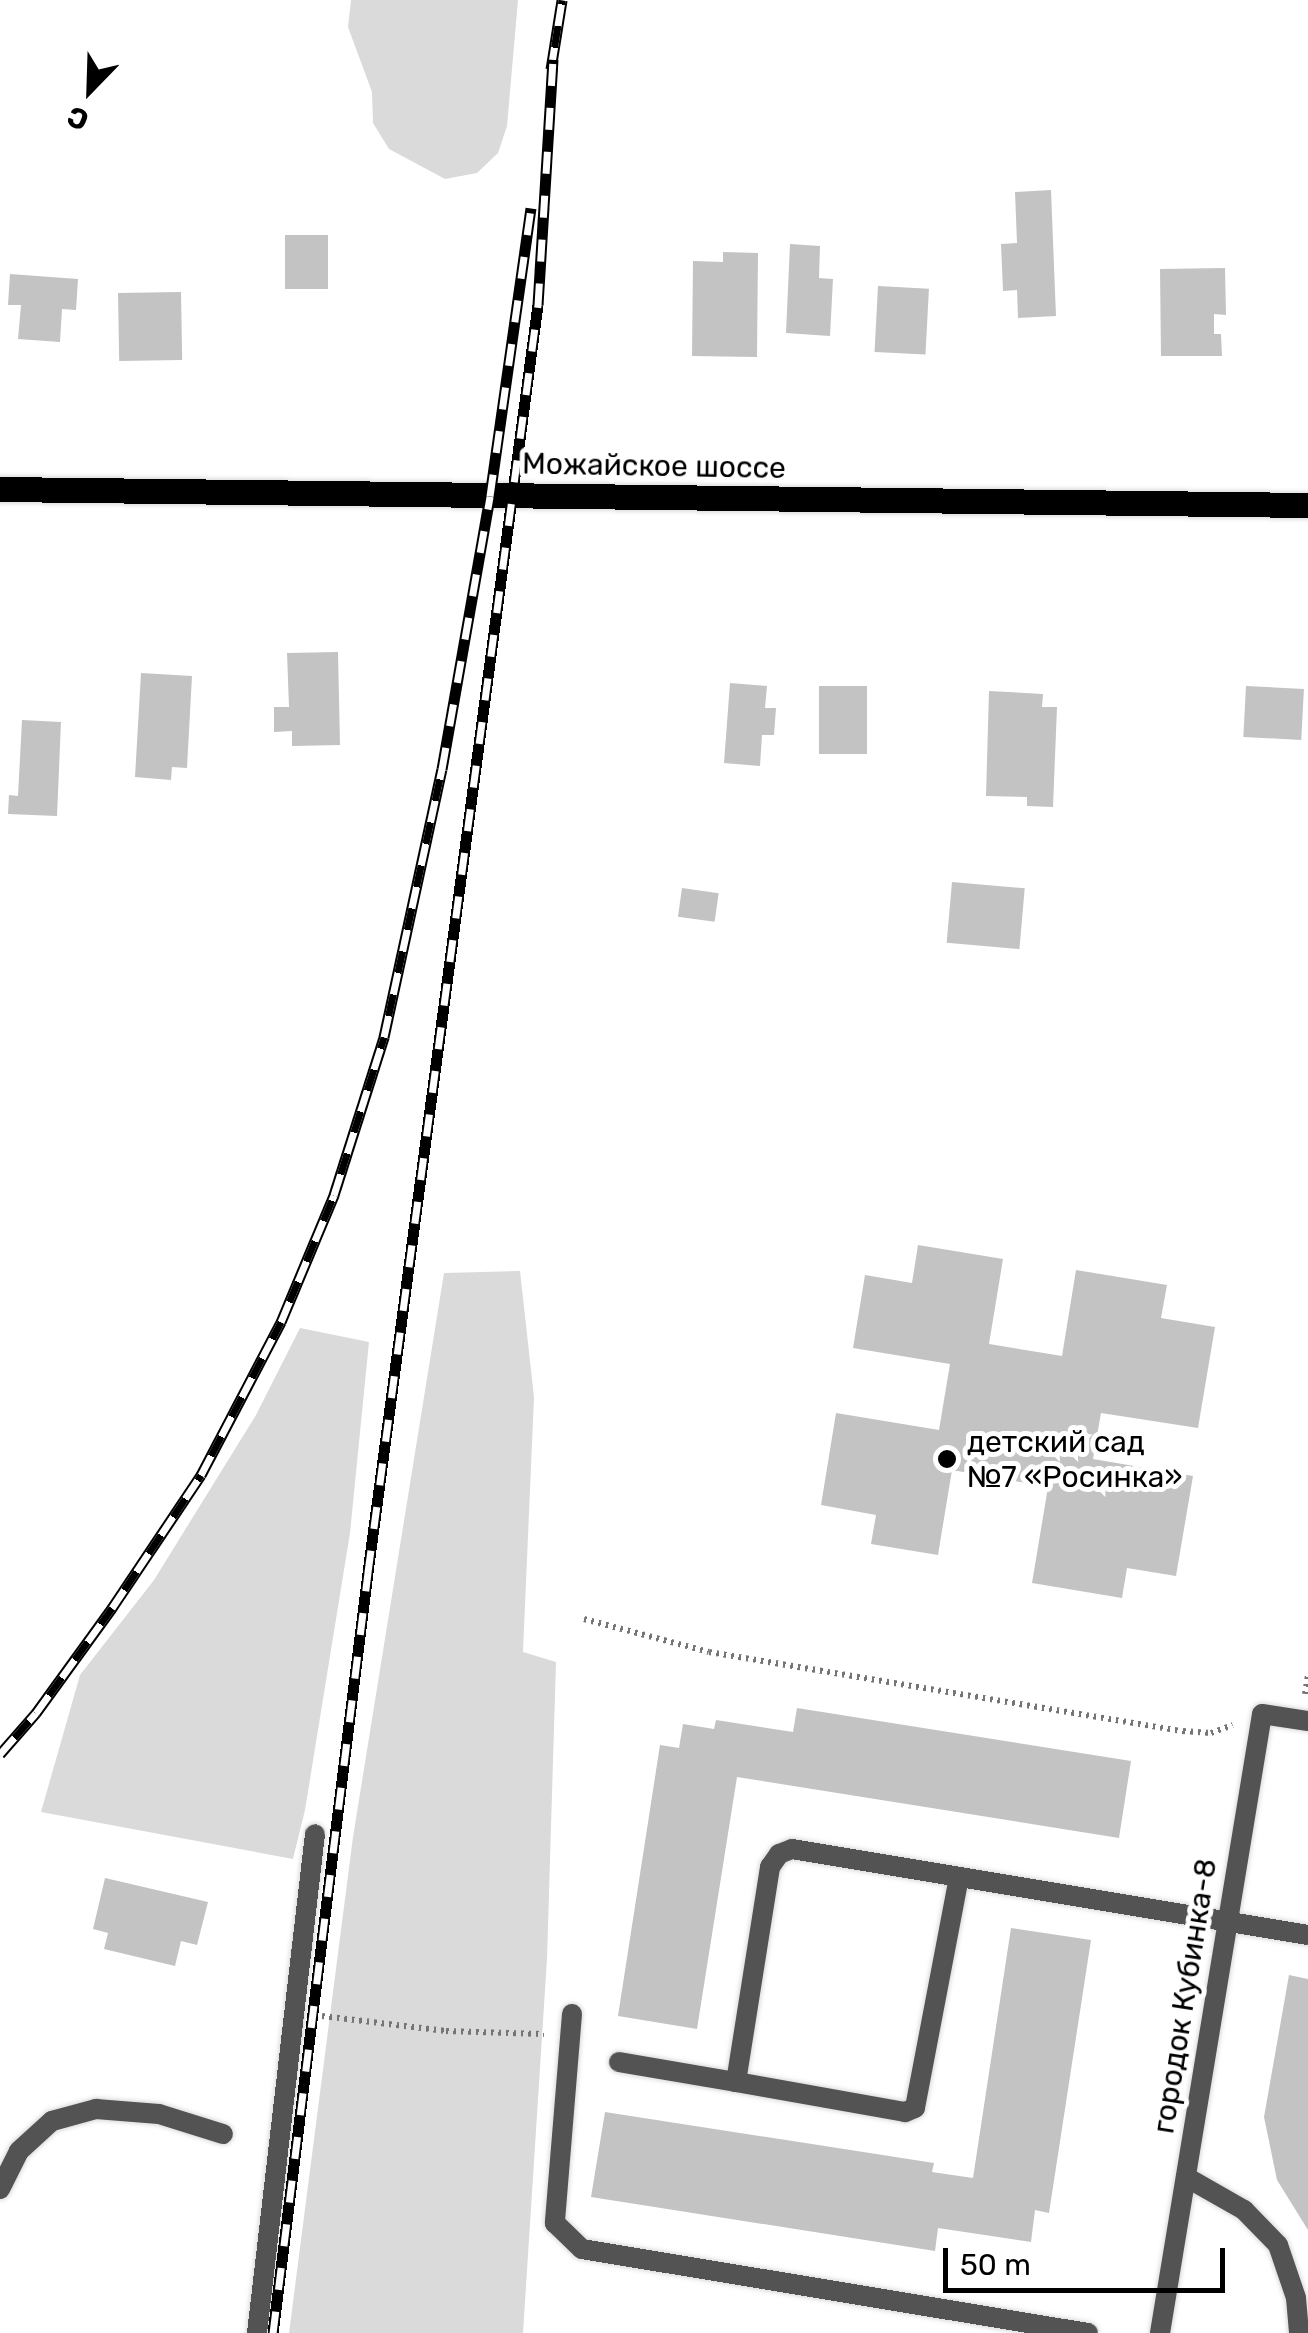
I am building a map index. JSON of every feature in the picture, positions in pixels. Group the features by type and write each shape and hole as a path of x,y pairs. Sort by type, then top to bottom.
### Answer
{"main road":[{"name":"Можайское шоссе","path":"0,488 1308,504"}],"street":[{"path":"1262,1714 1308,1721"},
{"name":"городок Кубинка-8","path":"1160,2333 1262,1714"},
{"path":"257,2333 314,1834"},
{"path":"736,2082 770,1867 779,1854 792,1848 1308,1934"},
{"path":"619,2062 906,2112 915,2108 959,1877"},
{"path":"572,2014 554,2223 582,2250 1088,2333"},
{"path":"0,2189 19,2151 52,2121 96,2109 159,2114 224,2134"},
{"path":"1186,2177 1244,2210 1278,2245 1296,2298 1298,2333"}],"path":[{"path":"584,1619 709,1652 1182,1731 1211,1733 1262,1714"},
{"path":"294,2014 446,2031 570,2035"}],"shaded area":[{"path":"351,0 518,0 507,126 498,153 477,173 445,179 389,149 373,123 372,92 348,27"},
{"path":"520,1271 534,1397 523,1652 556,1662 547,1959 523,2333 289,2333 353,1837 444,1273"},
{"path":"300,1328 369,1342 350,1533 305,1810 293,1859 41,1812 80,1675 154,1580 256,1415"}],"building":[{"path":"1051,190 1056,316 1018,318 1017,290 1003,291 1001,244 1017,243 1015,192"},
{"path":"285,235 328,235 328,289 285,289"},
{"path":"790,244 820,246 819,278 833,279 830,336 786,333"},
{"path":"723,252 758,253 757,357 692,356 693,261 723,262"},
{"path":"1225,268 1226,315 1214,314 1214,334 1221,334 1222,356 1161,356 1160,269"},
{"path":"10,274 78,279 76,310 62,309 60,342 18,339 21,305 8,305"},
{"path":"878,286 929,289 925,355 875,352"},
{"path":"181,292 182,360 119,361 118,293"},
{"path":"338,652 340,745 292,746 292,731 274,732 274,707 289,707 287,653"},
{"path":"141,673 192,676 187,768 172,767 171,780 135,777"},
{"path":"730,683 767,686 765,708 776,708 774,735 762,735 760,766 724,763"},
{"path":"819,686 867,686 867,754 819,754"},
{"path":"1246,686 1304,689 1301,740 1243,737"},
{"path":"989,691 1043,694 1042,707 1057,707 1053,807 1027,806 1027,797 986,796"},
{"path":"22,720 61,722 57,816 8,814 9,795 18,796"},
{"path":"952,882 1025,888 1019,949 947,943"},
{"path":"682,888 719,893 715,922 678,917"},
{"path":"918,1245 1003,1259 989,1344 1062,1356 1076,1270 1167,1285 1161,1318 1215,1327 1198,1428 1101,1413 1093,1459 1193,1476 1176,1576 1127,1568 1122,1598 1032,1583 1048,1487 952,1470 938,1555 871,1544 876,1515 821,1505 836,1413 939,1430 950,1364 853,1348 865,1275 912,1283"},
{"path":"797,1708 1131,1761 1119,1838 737,1777 697,2029 618,2016 660,1745 679,1748 683,1724 714,1729 716,1720 793,1732"},
{"path":"105,1878 208,1902 197,1945 181,1941 175,1966 104,1949 108,1933 93,1929"},
{"path":"1011,1928 1091,1940 1049,2213 1035,2210 1031,2242 938,2228 935,2251 591,2197 605,2112 934,2163 932,2172 973,2178"},
{"path":"1289,1975 1308,1979 1308,2230 1277,2180 1264,2117"}],"railway":[{"path":"551,69 562,0"},
{"path":"273,2333 368,1572 538,305 553,59"},
{"path":"0,1754 36,1713 112,1608 201,1475 281,1322 334,1195 384,1037 442,769 490,496 531,208"}],"place":[{"name":"детский сад №7 «Росинка»","path":"947,1459"}]}
